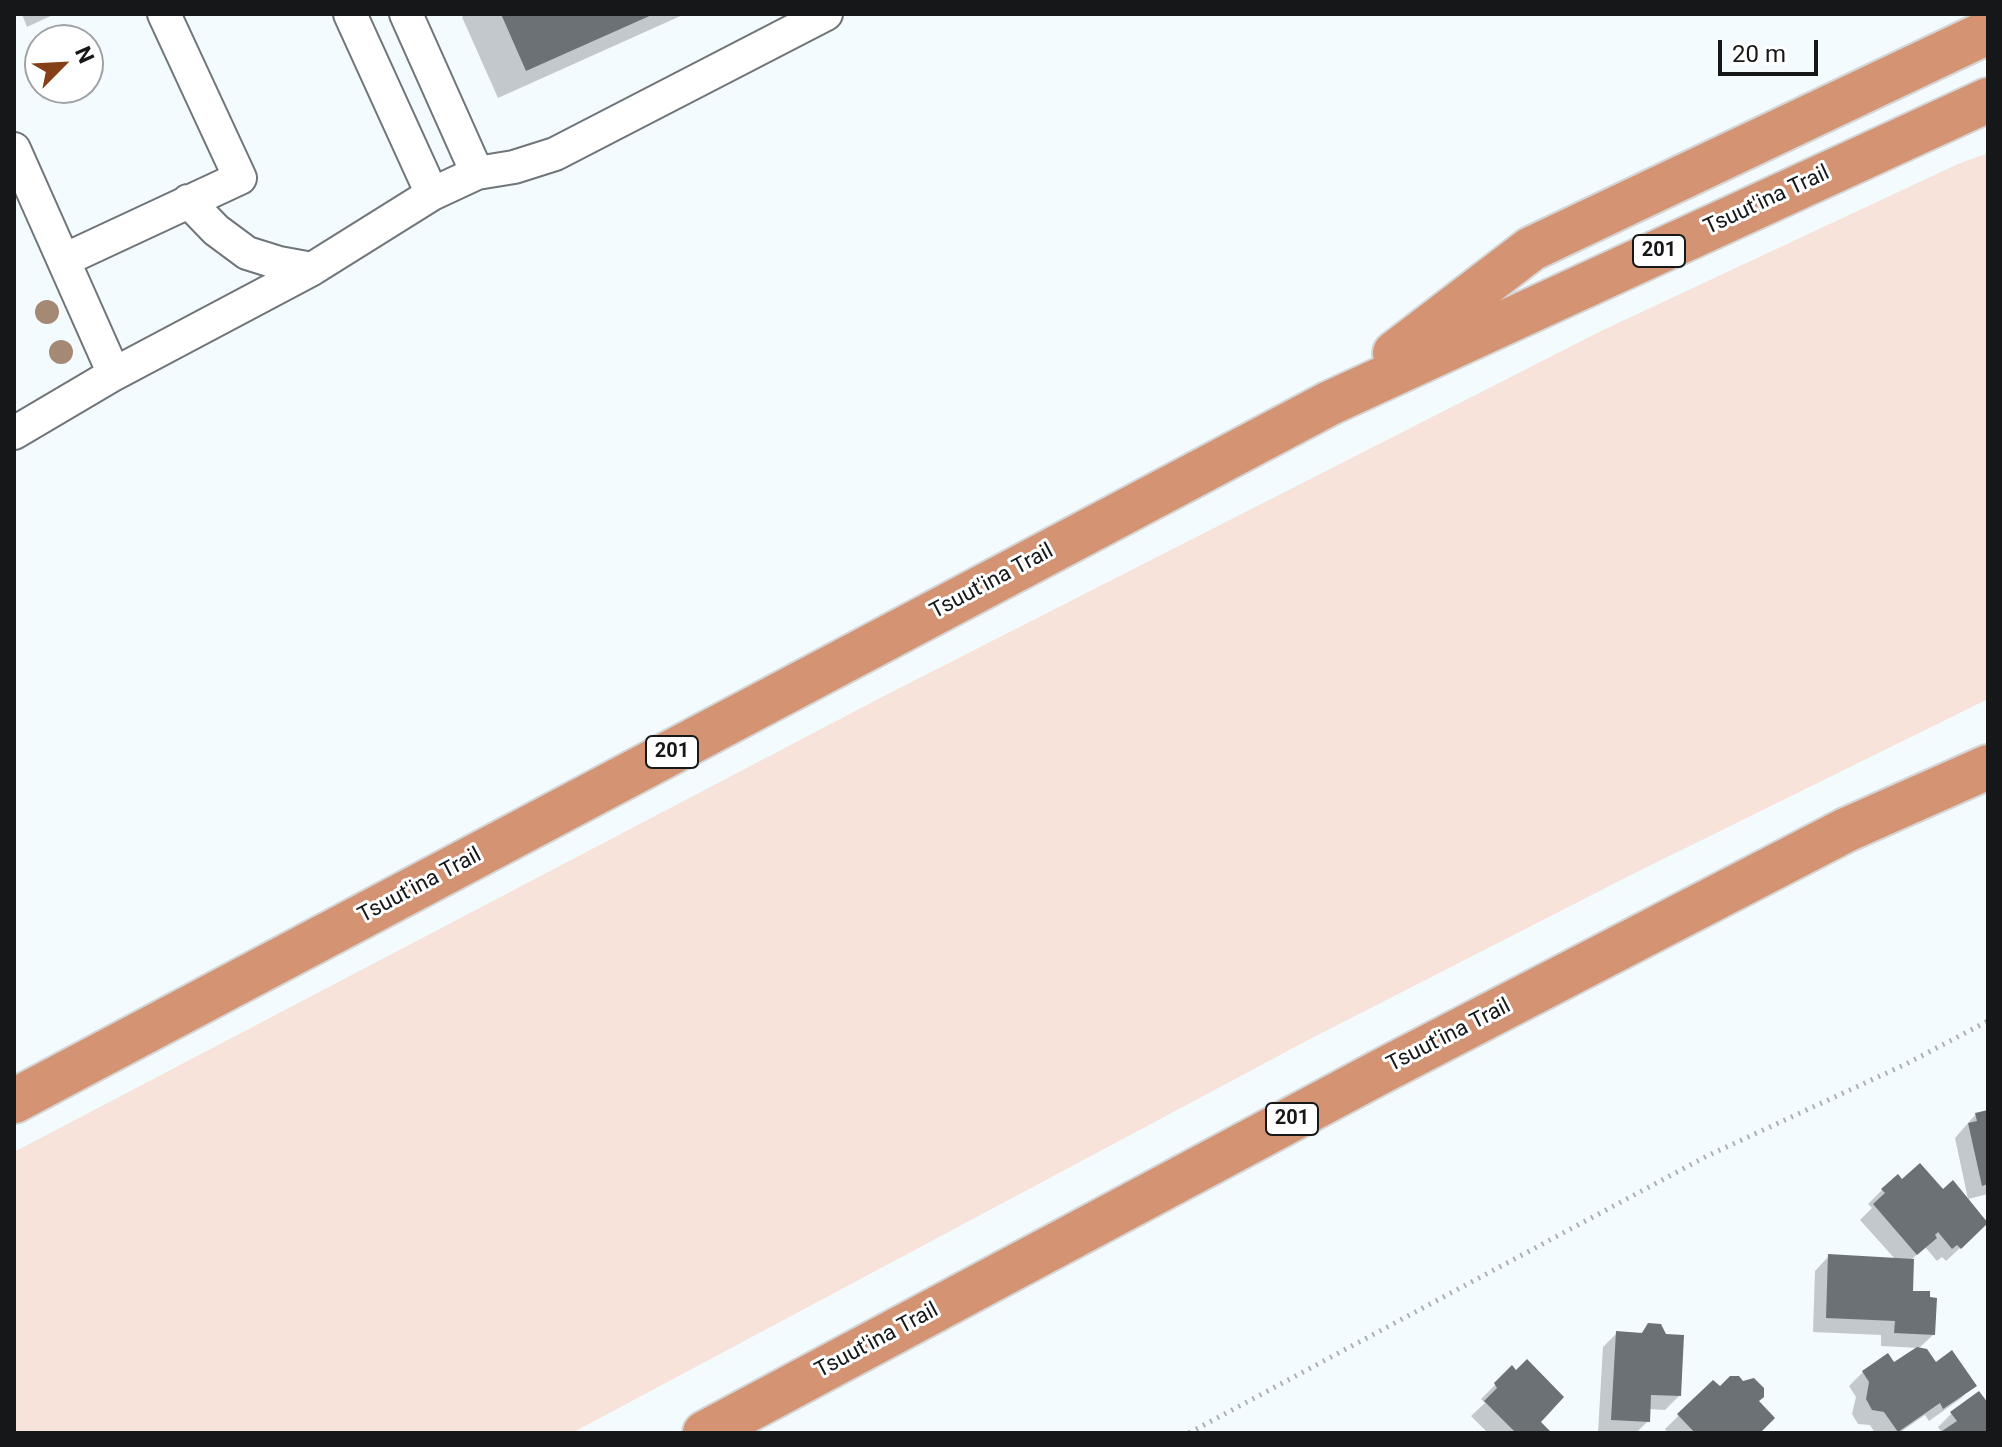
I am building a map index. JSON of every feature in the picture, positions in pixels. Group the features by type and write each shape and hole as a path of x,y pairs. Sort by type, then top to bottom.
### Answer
{"highway":[{"path":"1330,403 1531,249 1988,32"},
{"name":"Tsuut'ina Trail","path":"14,1101 1330,403 1988,100"},
{"name":"Tsuut'ina Trail","path":"705,1433 1380,1072 1789,859 1846,830 1988,767"}],"lane":[{"path":"64,260 240,178 164,14"},
{"path":"350,14 432,194"},
{"path":"406,14 477,173"},
{"path":"14,433 114,374 312,269 432,194 477,173 514,167 555,154 826,14"},
{"path":"14,149 114,374"},
{"path":"188,201 216,230 247,253 312,269"}],"path":[{"path":"1189,1433 1464,1283 1707,1156 1906,1064 1988,1021"}],"shaded area":[{"path":"1988,153 1988,699 1633,874 1310,1039 572,1433 14,1433 14,1152 882,697 1601,331 1958,164"}],"building":[{"path":"501,14 654,14 526,71"},
{"path":"1988,1110 1988,1184 1982,1186 1968,1123 1977,1121 1975,1113"},
{"path":"1920,1163 1943,1189 1953,1180 1988,1223 1961,1249 1957,1245 1952,1249 1938,1232 1935,1235 1937,1238 1917,1255 1873,1204 1885,1193 1881,1189 1898,1174 1902,1179"},
{"path":"1828,1254 1914,1259 1913,1291 1930,1291 1930,1297 1937,1298 1935,1335 1894,1333 1895,1321 1826,1318"},
{"path":"1648,1323 1661,1324 1666,1334 1684,1335 1681,1396 1651,1395 1650,1422 1611,1420 1616,1331 1642,1333"},
{"path":"1917,1347 1927,1349 1936,1362 1952,1350 1977,1386 1943,1409 1940,1403 1898,1432 1884,1412 1872,1410 1866,1399 1869,1382 1862,1371 1888,1353 1894,1362"},
{"path":"1527,1359 1564,1397 1541,1422 1552,1433 1516,1433 1484,1401 1497,1388 1494,1383 1512,1365 1516,1370"},
{"path":"1730,1376 1739,1376 1743,1381 1754,1378 1764,1388 1764,1397 1759,1401 1775,1418 1760,1433 1695,1433 1677,1414 1713,1380 1720,1386"},
{"path":"1979,1391 1988,1403 1988,1433 1939,1433 1957,1421 1950,1412"}]}
